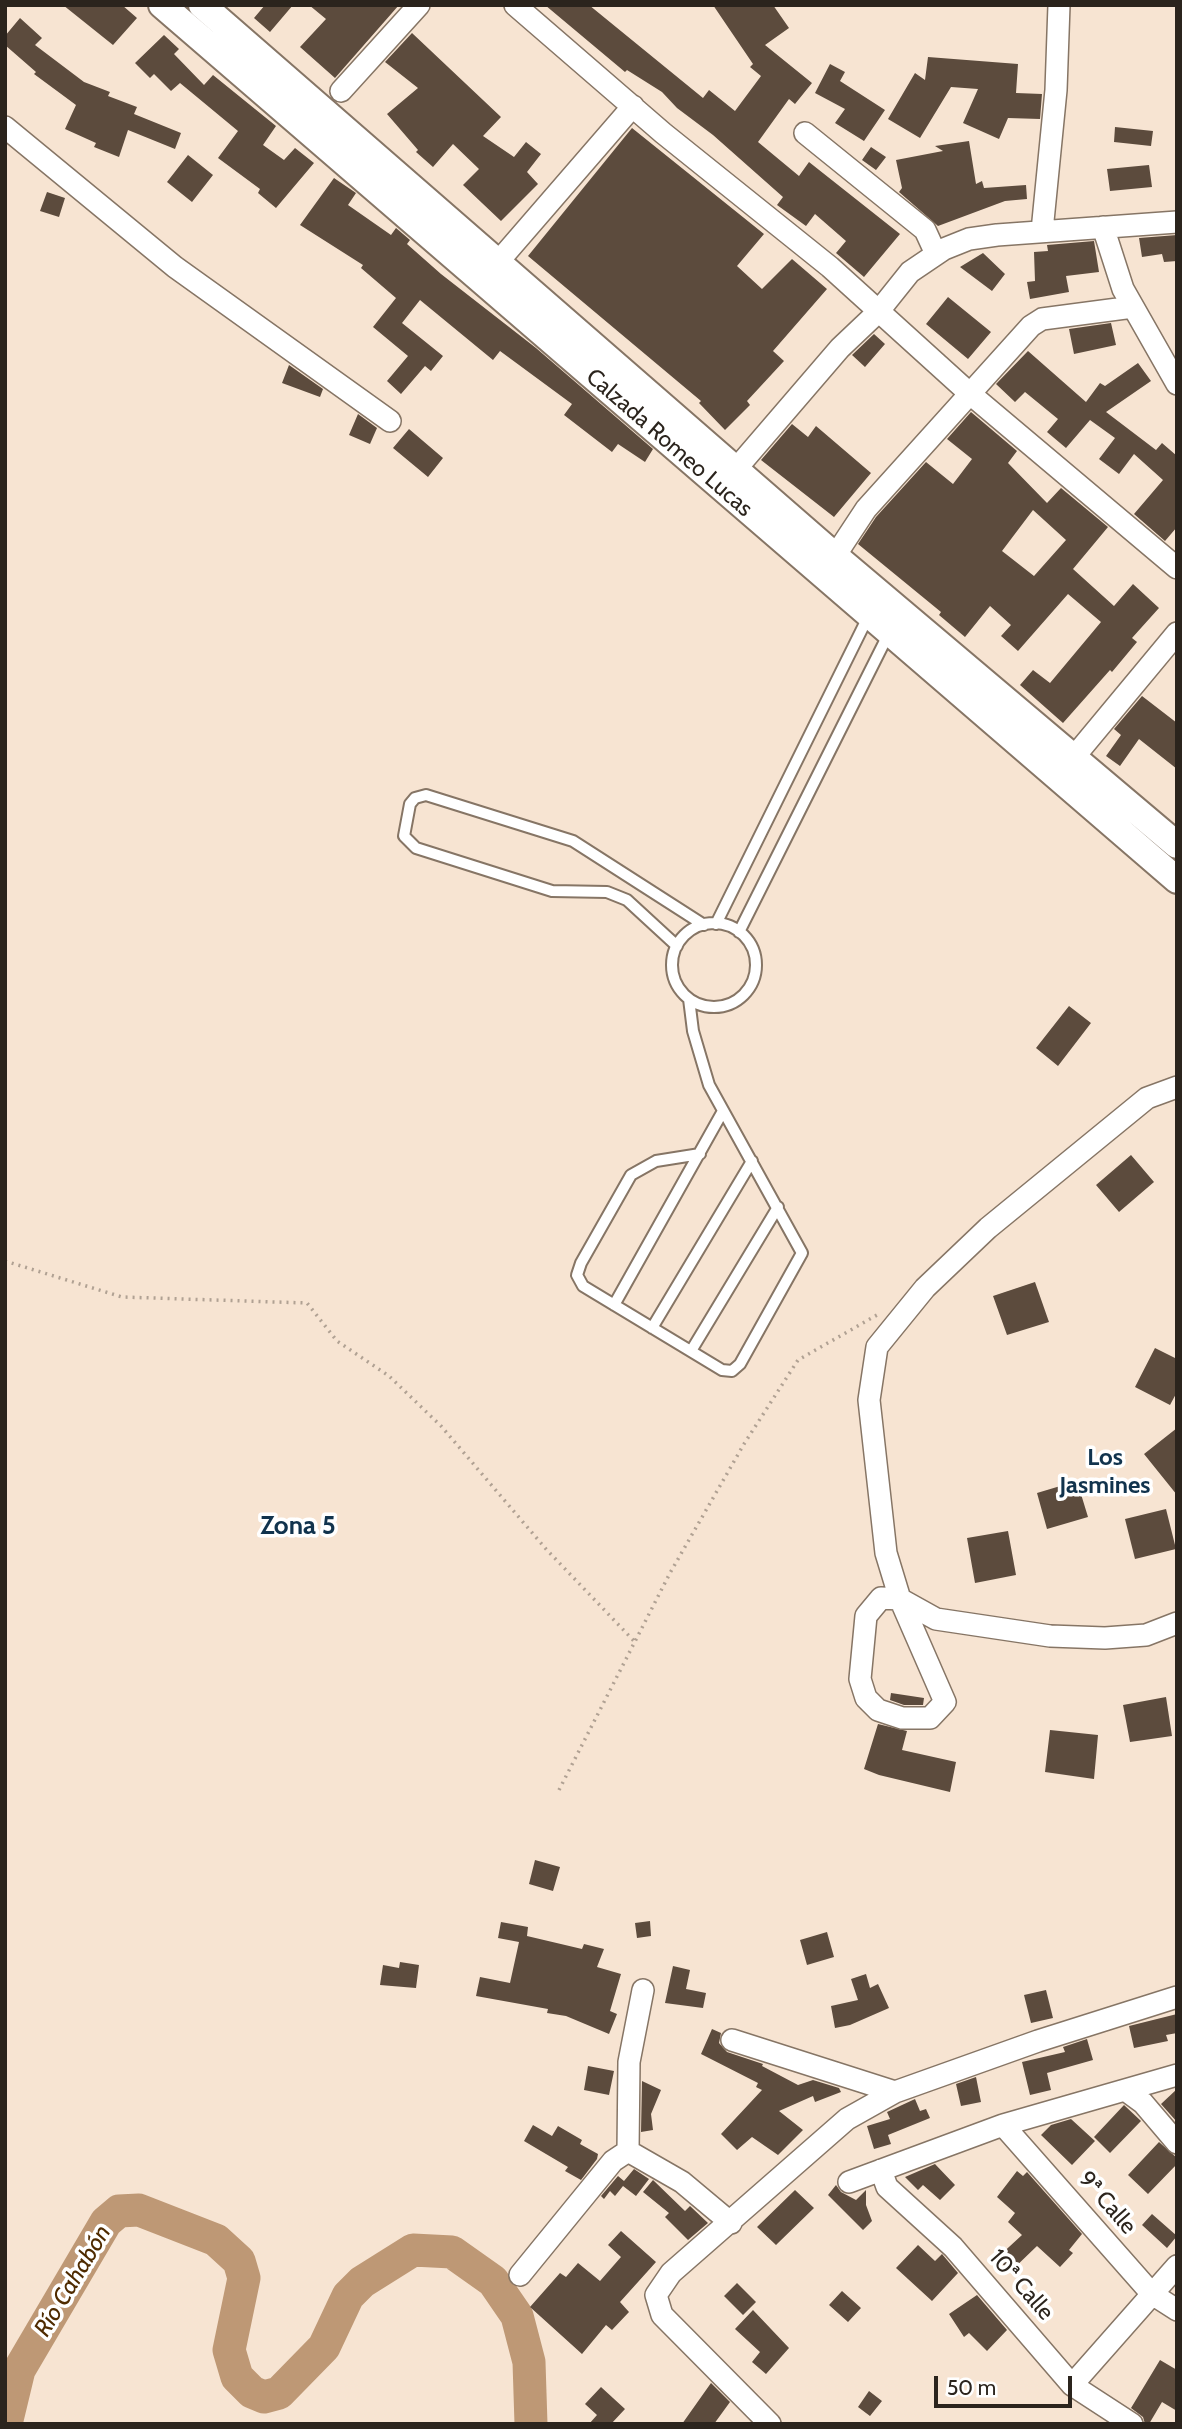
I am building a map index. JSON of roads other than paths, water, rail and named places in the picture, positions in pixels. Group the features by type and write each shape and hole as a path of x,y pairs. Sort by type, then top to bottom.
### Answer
{"street":[{"name":"Calzada Romeo Lucas","path":"162,5 1177,880"},
{"name":"Calzada Romeo Lucas","path":"202,5 835,556 1177,845"},
{"path":"341,91 419,5"},
{"path":"516,5 633,106 830,267 968,392 1177,568"},
{"path":"1042,230 1056,90 1059,5"},
{"path":"498,262 633,106"},
{"path":"5,127 175,267 390,421"},
{"path":"804,133 925,230 936,254"},
{"path":"736,469 830,358 878,312 909,272 936,254 969,239 1042,230 1177,222"},
{"path":"1102,227 1123,289 1177,384"},
{"path":"835,556 866,509 968,392 1031,326 1042,319 1133,307"},
{"path":"1074,757 1177,633"},
{"path":"1177,1087 1147,1098 988,1228 925,1288 877,1348 870,1413 886,1553 900,1600 939,1681 945,1702 930,1718 902,1718 878,1710 866,1698 860,1679 866,1616 881,1598 900,1600 936,1619 994,1630 1050,1636 1105,1638 1146,1635 1177,1623"},
{"path":"628,2151 629,2062 643,1990"},
{"path":"770,2424 662,2315 656,2295 671,2273 847,2119 895,2092 1038,2040 1177,1997"},
{"path":"732,2040 895,2092"},
{"path":"849,2182 1003,2125 1128,2092 1177,2075"},
{"path":"1128,2092 1143,2103 1177,2143"},
{"name":"9ª Calle","path":"1003,2125 1152,2294 1177,2309"},
{"path":"628,2151 682,2182 731,2223"},
{"path":"520,2274 613,2161 628,2151"},
{"name":"10ª Calle","path":"881,2170 887,2187 953,2247 1072,2385 1132,2424"},
{"path":"1072,2385 1177,2266"}],"lane":[{"path":"677,946 650,925 627,900 607,892 552,891 416,848 404,836 410,804 415,798 426,795 573,841 710,924 738,932 747,940 756,962 751,985 734,1002 723,1006 700,1005 689,999 675,980 673,957 677,946 693,929 710,924 869,615"},
{"path":"738,932 889,633"},
{"path":"689,999 699,1060 723,1111 802,1253 740,1364 732,1371 722,1370 583,1286 577,1275 581,1263 631,1175 656,1161 700,1154"},
{"path":"614,1305 723,1111"},
{"path":"652,1328 752,1161"},
{"path":"691,1351 778,1207"}],"waterway":[{"name":"Río Cahabón","path":"6,2424 19,2370 106,2222 119,2211 139,2210 216,2240 239,2261 244,2278 229,2350 237,2377 252,2392 264,2397 279,2393 324,2347 348,2296 362,2282 413,2250 452,2252 493,2281 517,2316 529,2362 531,2424"}],"district":[{"name":"Los Jasmines","path":"1105,1472"},
{"name":"Zona 5","path":"298,1526"}]}
